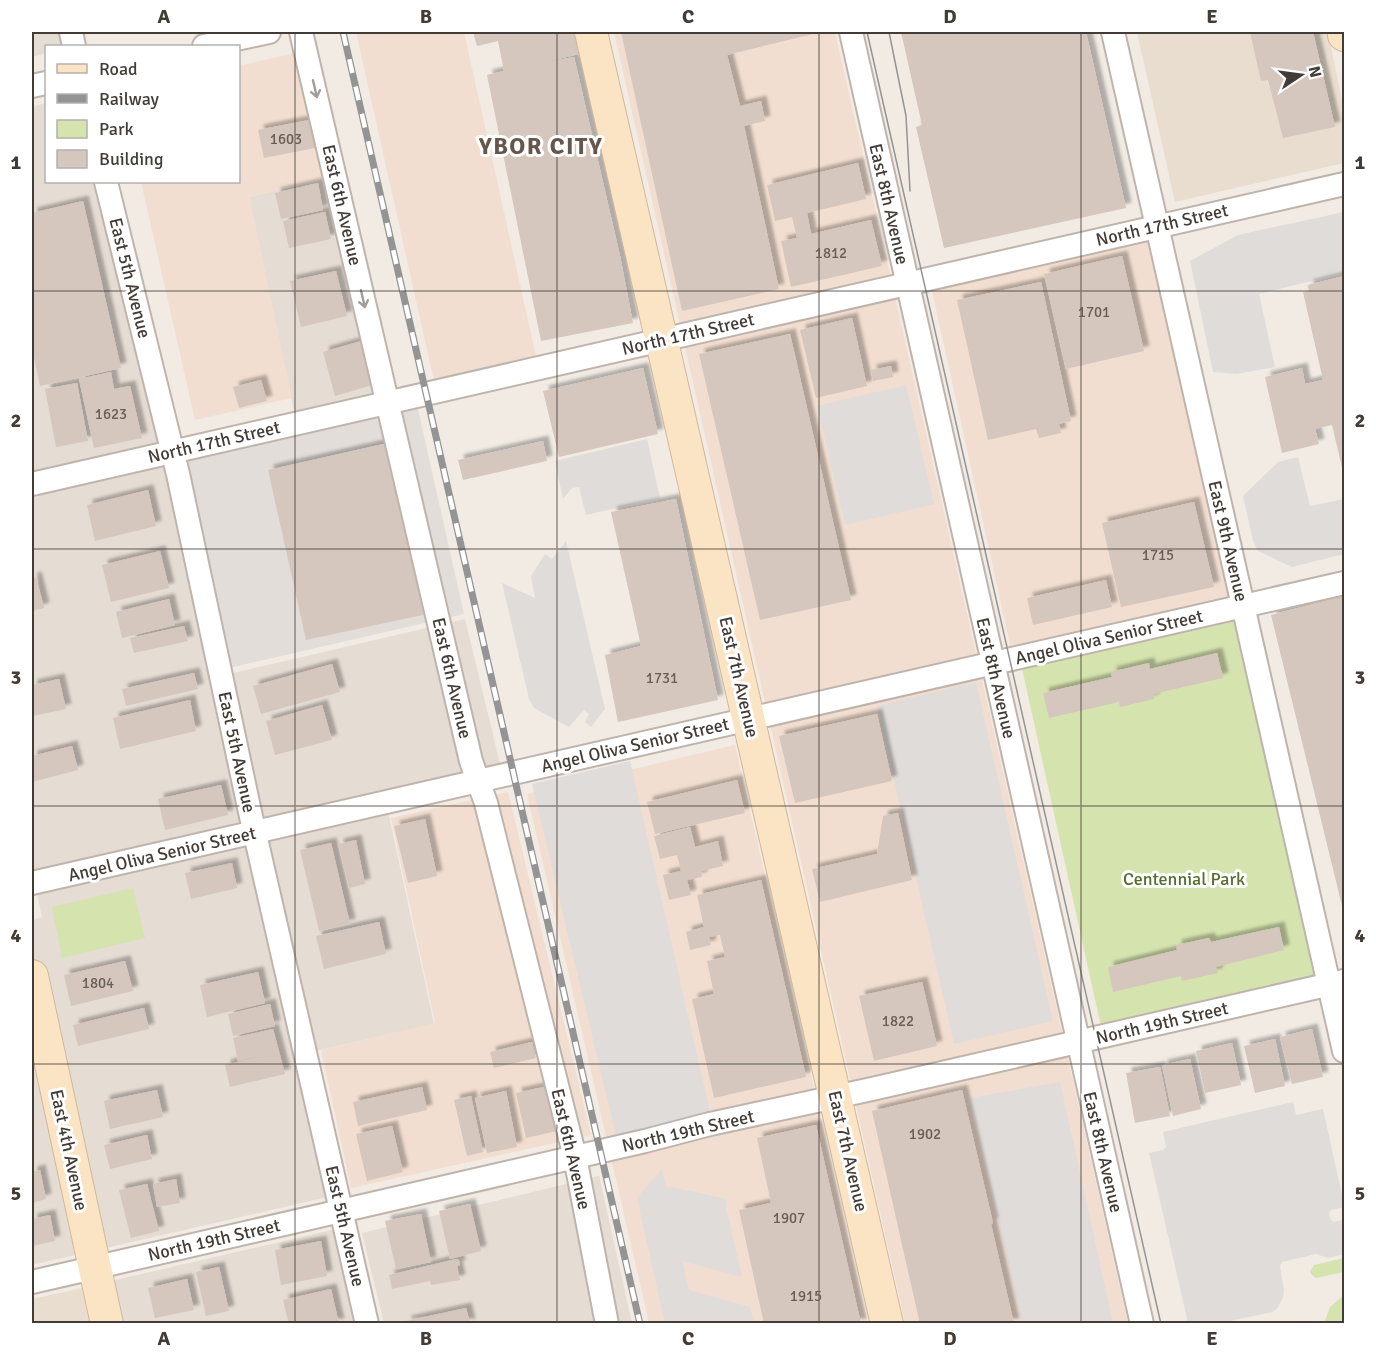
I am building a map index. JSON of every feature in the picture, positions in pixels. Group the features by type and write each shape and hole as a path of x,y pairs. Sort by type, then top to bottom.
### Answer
{"street":[{"path":"209,45 269,32"},
{"name":"East 6th Avenue","path":"302,32 468,749 486,803 575,1157 608,1323"},
{"name":"East 7th Avenue","path":"591,32 887,1323"},
{"name":"East 8th Avenue","path":"851,32 1142,1323"},
{"name":"East 9th Avenue","path":"1113,32 1243,607 1337,983 1344,1051"},
{"name":"East 5th Avenue","path":"106,183 173,452 254,832 367,1323"},
{"name":"North 17th Street","path":"32,484 1344,184"},
{"name":"Angel Oliva Senior Street","path":"32,883 1344,583"},
{"name":"East 4th Avenue","path":"32,975 107,1323"},
{"name":"North 19th Street","path":"32,1281 710,1124 835,1098 1337,983"}],"shaded area":[{"path":"32,32 61,32 64,45 45,45 45,53 32,57"},
{"path":"356,32 464,32 536,356 434,381"},
{"path":"614,32 835,32 1128,1323 905,1323"},
{"path":"1137,32 1328,32 1344,111 1344,163 1175,202"},
{"path":"299,52 327,179 249,197 292,398 195,420 141,183 240,183 240,66"},
{"path":"45,103 45,183 94,183 165,470 212,678 465,619 501,768 384,793 434,1024 302,1054 336,1195 32,1265 32,920 42,917 32,871 32,107"},
{"path":"327,179 378,391 294,411 249,197"},
{"path":"1344,212 1344,273 1259,294 1275,367 1237,374 1213,372 1190,261 1238,235"},
{"path":"1153,232 1241,607 1013,658 930,282"},
{"path":"906,385 934,504 845,525 817,406"},
{"path":"415,396 464,614 225,669 175,452"},
{"path":"647,439 660,498 586,515 579,487 572,488 563,499 555,461"},
{"path":"1298,457 1310,506 1344,499 1344,554 1292,567 1258,551 1253,541 1243,496 1278,462"},
{"path":"566,541 605,709 591,727 585,722 589,714 584,710 569,727 534,708 529,699 502,583 535,598 531,576 545,554 552,559"},
{"path":"976,682 1053,1021 954,1044 877,706"},
{"path":"735,745 868,1323 649,1323 527,794"},
{"path":"630,761 712,1121 618,1144 532,784"},
{"path":"508,792 591,1135 351,1188 321,1050 435,1023 391,818"},
{"path":"1060,1082 1113,1323 1022,1323 970,1098"},
{"path":"1293,1102 1296,1115 1323,1109 1344,1204 1344,1207 1331,1210 1329,1213 1334,1222 1344,1220 1344,1254 1328,1258 1316,1254 1282,1262 1280,1266 1283,1297 1273,1312 1220,1323 1188,1323 1149,1153 1163,1150 1166,1147 1163,1132"},
{"path":"662,1169 666,1186 727,1199 726,1207 742,1277 682,1261 689,1290 750,1307 754,1323 665,1323 637,1198"},
{"path":"599,1176 632,1323 384,1323 362,1233"},
{"path":"345,1227 366,1323 120,1323 111,1281"},
{"path":"82,1288 90,1323 32,1323 32,1299"}],"green space":[{"name":"Centennial Park","path":"1237,613 1324,983 1102,1031 1021,664"},
{"path":"133,888 145,938 62,958 52,907"},
{"path":"1344,1258 1344,1272 1316,1278 1311,1274 1310,1271 1314,1265"},
{"path":"1344,1295 1344,1323 1324,1323 1330,1307"}],"building":[{"path":"473,32 578,32 583,53 532,65 574,57 620,256 633,323 541,341 487,75 504,71 498,41 477,46"},
{"path":"621,32 821,32 727,55 740,106 761,101 765,121 744,126 779,289 682,311"},
{"path":"901,32 1086,32 1126,208 944,248 916,127 922,125"},
{"path":"1250,32 1313,32 1335,127 1283,138 1268,80 1261,81"},
{"path":"309,120 315,148 264,158 258,130"},
{"path":"858,163 866,199 807,213 811,234 871,220 882,266 791,287 781,241 797,238 792,217 775,221 767,185"},
{"path":"318,183 323,210 281,219 275,193"},
{"path":"83,201 121,368 40,386 32,348 32,213"},
{"path":"325,212 331,239 289,248 283,221"},
{"path":"1122,256 1144,351 1066,369 1044,274"},
{"path":"336,271 347,316 301,327 290,281"},
{"path":"1344,276 1344,476 1332,425 1315,429 1319,444 1282,453 1265,377 1302,368 1305,384 1323,380 1303,292 1309,291 1308,285"},
{"path":"1041,282 1071,421 1059,424 1061,433 1039,438 1036,429 988,440 957,300"},
{"path":"852,318 867,386 816,398 800,330"},
{"path":"790,334 851,600 760,620 699,354"},
{"path":"361,341 373,385 335,396 323,352"},
{"path":"891,366 893,377 873,381 871,370"},
{"path":"643,368 658,434 559,457 543,391"},
{"path":"111,372 114,389 130,386 142,438 94,448 79,379"},
{"path":"261,380 267,401 239,408 233,387"},
{"path":"77,383 88,441 56,447 45,389"},
{"path":"543,441 547,461 463,480 458,460"},
{"path":"388,443 427,614 306,640 268,470"},
{"path":"148,490 156,526 95,541 87,505"},
{"path":"676,499 718,700 618,722 605,655 641,646 611,512"},
{"path":"1194,502 1214,587 1121,607 1102,523"},
{"path":"160,551 169,588 111,602 102,565"},
{"path":"36,577 44,608 32,611 32,578"},
{"path":"1106,580 1112,607 1033,625 1027,598"},
{"path":"1344,596 1344,914 1271,615"},
{"path":"169,599 175,625 122,638 116,612"},
{"path":"184,626 188,641 134,653 130,638"},
{"path":"1217,653 1223,678 1153,694 1154,699 1120,707 1119,702 1049,718 1043,693 1112,677 1111,672 1149,663 1150,669"},
{"path":"332,664 340,692 261,714 253,686"},
{"path":"194,673 198,689 126,706 122,689"},
{"path":"59,679 66,709 32,716 32,685"},
{"path":"190,700 196,731 120,749 113,718"},
{"path":"322,705 332,740 275,755 266,721"},
{"path":"877,714 892,781 795,803 779,736"},
{"path":"72,746 78,770 32,782 32,756"},
{"path":"737,780 745,813 655,834 647,802"},
{"path":"221,785 228,815 165,830 158,799"},
{"path":"898,813 912,880 820,902 812,869 877,854 883,816"},
{"path":"425,819 437,876 408,883 394,826"},
{"path":"690,827 695,847 718,841 723,866 701,871 702,877 687,880 691,895 669,900 663,875 681,871 677,855 660,859 654,836"},
{"path":"356,840 365,884 349,888 338,844"},
{"path":"331,843 350,924 319,931 300,850"},
{"path":"232,863 237,888 191,899 185,873"},
{"path":"761,880 806,1077 714,1098 692,999 714,994 707,961 725,957 720,935 709,937 711,945 690,950 686,932 704,927 697,895"},
{"path":"379,922 386,954 324,969 316,936"},
{"path":"1279,927 1284,950 1216,967 1218,973 1182,981 1181,976 1113,992 1108,967 1177,950 1176,945 1209,938 1211,942"},
{"path":"125,961 133,991 71,1006 64,975"},
{"path":"258,972 265,1003 207,1017 200,985"},
{"path":"922,982 937,1046 874,1061 859,996"},
{"path":"270,1004 275,1026 233,1036 228,1014"},
{"path":"144,1008 149,1029 78,1046 73,1025"},
{"path":"273,1029 285,1074 230,1087 225,1065 262,1056 238,1061 233,1038"},
{"path":"1312,1029 1323,1077 1292,1084 1280,1037"},
{"path":"1275,1039 1285,1086 1255,1093 1244,1046"},
{"path":"532,1042 536,1058 494,1068 490,1052"},
{"path":"1232,1043 1241,1085 1205,1093 1196,1051"},
{"path":"1190,1059 1201,1109 1173,1116 1162,1065"},
{"path":"1160,1067 1170,1116 1135,1123 1126,1073"},
{"path":"548,1086 557,1131 526,1138 516,1093"},
{"path":"422,1087 427,1110 358,1126 353,1102"},
{"path":"157,1090 163,1117 110,1129 104,1101"},
{"path":"962,1090 1014,1324 920,1324 872,1111"},
{"path":"506,1091 517,1147 487,1153 475,1098"},
{"path":"471,1096 483,1152 467,1156 454,1100"},
{"path":"816,1125 861,1324 764,1324 739,1210 771,1203 757,1138"},
{"path":"392,1126 403,1172 367,1181 356,1134"},
{"path":"147,1135 152,1159 110,1169 104,1145"},
{"path":"40,1170 46,1199 32,1203 32,1172"},
{"path":"176,1179 180,1203 157,1207 153,1184"},
{"path":"147,1184 159,1231 131,1238 119,1190"},
{"path":"470,1204 481,1251 450,1259 439,1211"},
{"path":"421,1214 431,1262 396,1269 385,1221"},
{"path":"50,1215 55,1241 32,1246 32,1219"},
{"path":"321,1241 327,1276 281,1285 275,1250"},
{"path":"459,1260 460,1265 457,1266 460,1280 431,1285 430,1281 392,1289 389,1275"},
{"path":"219,1267 229,1311 206,1316 196,1272"},
{"path":"187,1279 194,1310 155,1318 148,1288"},
{"path":"331,1289 339,1324 289,1324 283,1300"},
{"path":"466,1308 470,1324 406,1324 406,1321"}],"tram line":[{"path":"867,32 1161,1324"},
{"path":"889,32 906,116 910,191"}],"railway":[{"path":"343,32 640,1324"}],"district":[{"name":"YBOR CITY","path":"541,146"}]}
